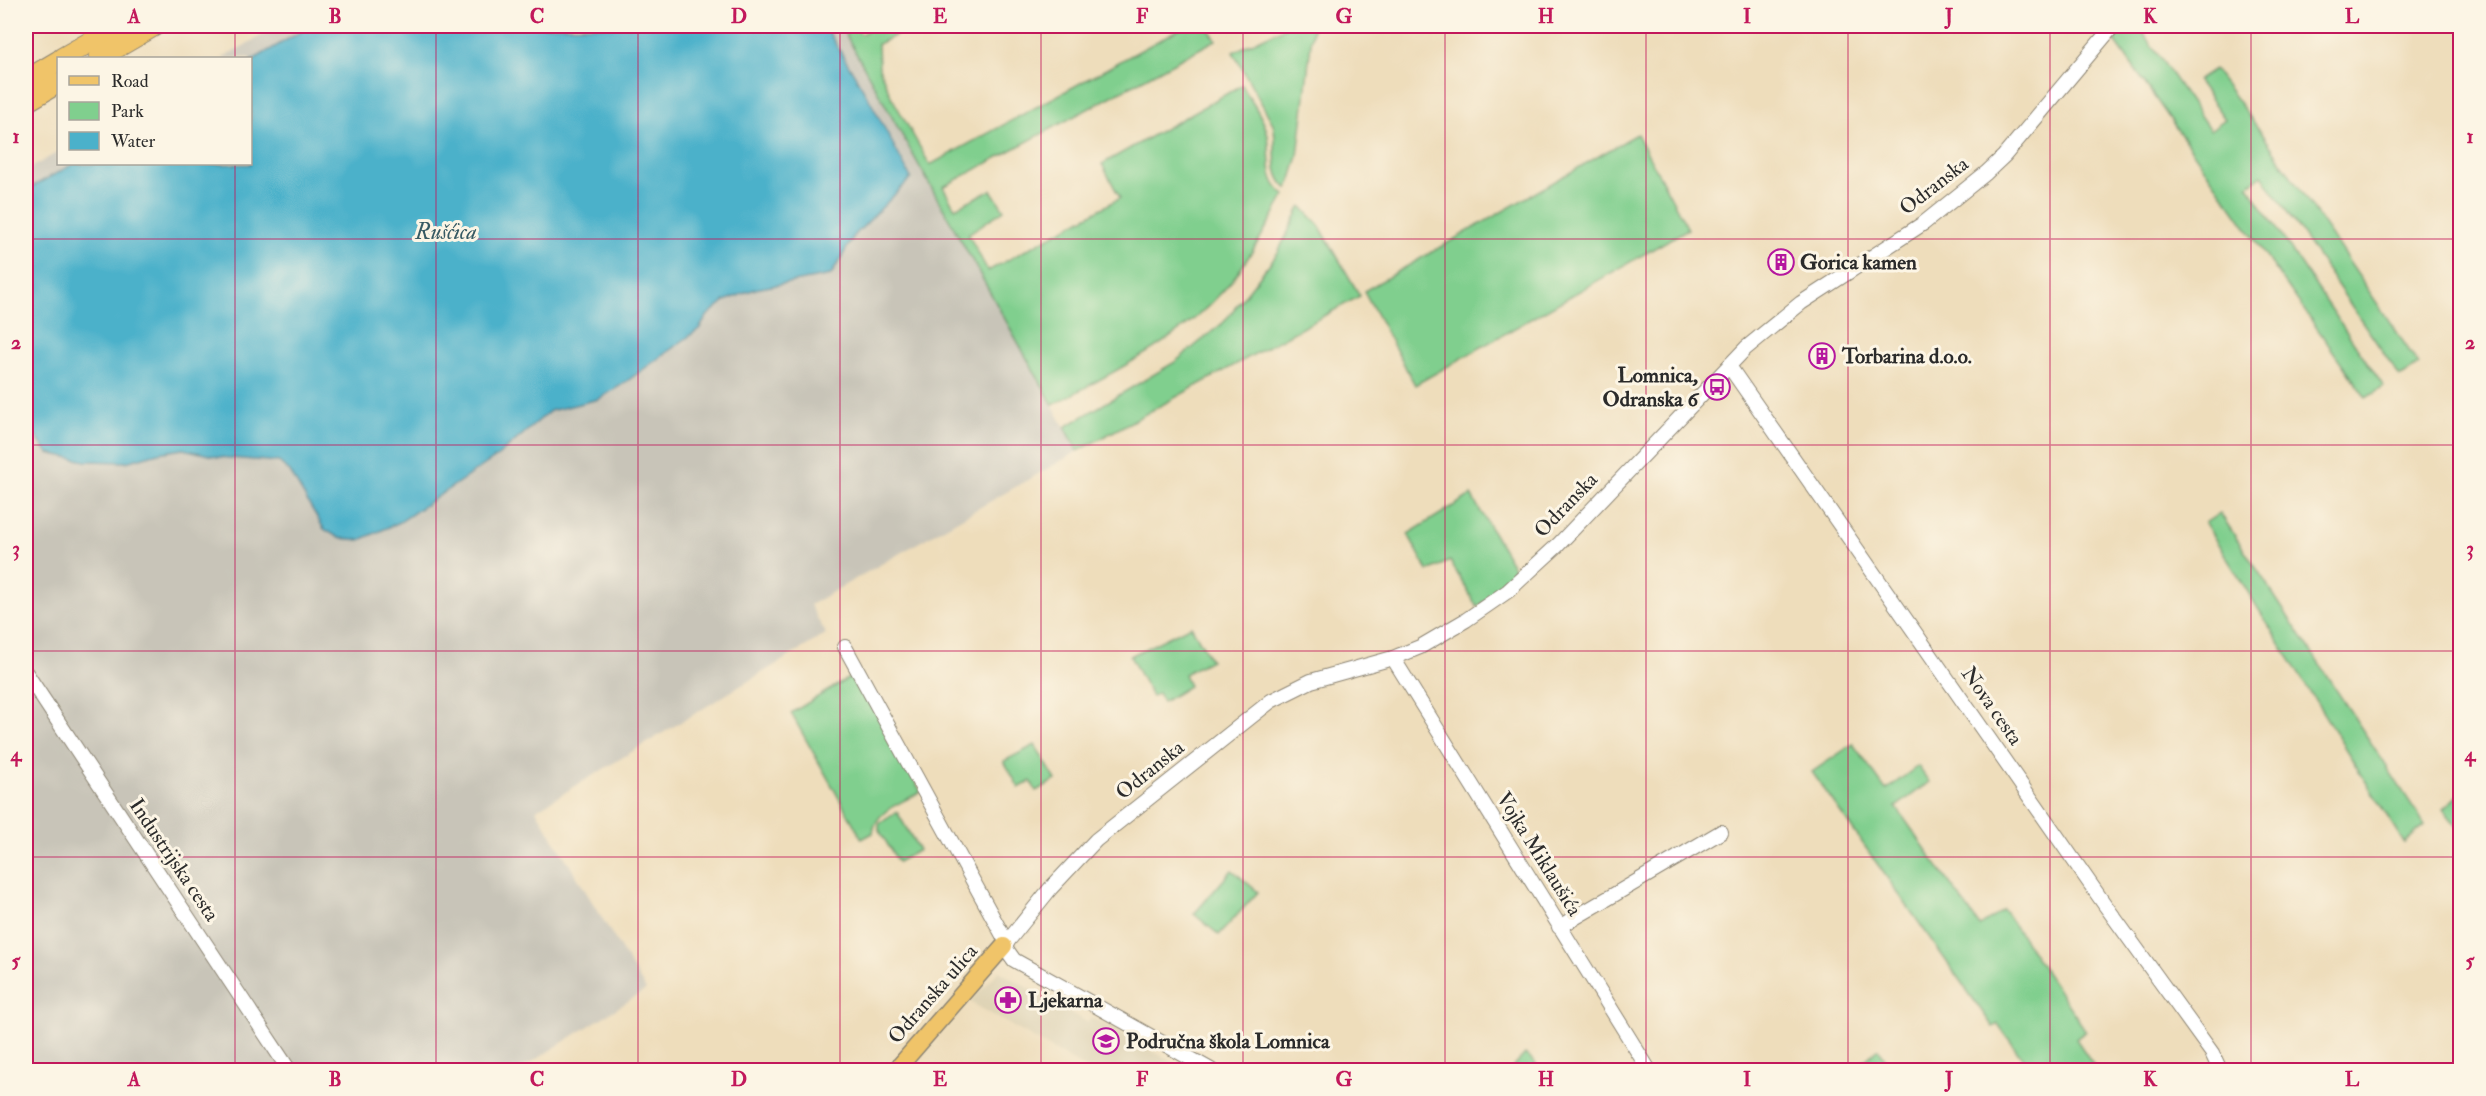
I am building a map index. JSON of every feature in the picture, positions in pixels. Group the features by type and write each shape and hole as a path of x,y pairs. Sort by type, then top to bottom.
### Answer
{"highway":[{"path":"64,57 118,26"},
{"path":"101,57 154,26"},
{"path":"26,81 57,62"},
{"path":"26,102 57,84"}],"main road":[{"name":"Odranska ulica","path":"896,1071 1005,944"}],"street":[{"name":"Odranska","path":"1005,944 1050,889 1096,840 1282,694 1303,685 1393,658 1442,635 1489,605 1522,579 1558,545 1729,366 1782,318 1834,281 1924,223 1986,173 2004,156 2082,59 2113,26"},
{"name":"Nova cesta","path":"1729,366 2105,905 2212,1053 2220,1071"},
{"path":"845,647 1014,960 1211,1071"},
{"name":"Vojka Miklaušića","path":"1393,658 1649,1071"},
{"name":"Industrijska cesta","path":"26,673 289,1071"},
{"path":"1559,927 1721,832"}],"shaded area":[{"path":"279,26 841,26 1078,451 810,605 826,634 536,810 646,990 519,1070 26,1070 26,171 57,153 57,165 252,165 252,57 224,57"},
{"path":"999,971 1087,1022 1091,1017 1187,1070 1089,1070 970,1002"}],"green space":[{"path":"841,26 854,26 861,34 877,26 914,26 878,44 879,68 891,96 930,165 1185,26 1207,26 1216,40 943,187 955,208 991,190 1004,210 968,234 988,271 1120,198 1102,164 1242,85 1265,126 1269,141 1271,174 1278,189 1285,195 1241,269 1205,309 1165,341 1143,355 1053,405"},
{"path":"1288,26 1313,26 1298,156 1288,189 1278,176 1276,168 1273,124 1233,52"},
{"path":"2126,26 2138,26 2210,130 2225,119 2197,80 2214,69 2261,132 2419,365 2400,377 2262,175 2248,186 2384,387 2366,398 2113,38"},
{"path":"1637,134 1688,229 1415,385 1364,291"},
{"path":"1301,206 1319,225 1360,296 1078,451 1065,427 1175,362 1224,322 1277,254"},
{"path":"1471,495 1515,573 1512,580 1477,607 1450,561 1428,571 1408,534"},
{"path":"2220,513 2425,825 2404,843 2205,523"},
{"path":"1191,626 1211,660 1184,674 1189,686 1163,702 1158,693 1152,697 1130,656"},
{"path":"855,674 921,792 884,813 875,825 873,833 862,839 791,713"},
{"path":"1853,744 1886,790 1918,766 1929,782 1896,807 1980,926 2004,910 2086,1031 2076,1039 2097,1070 2031,1070 1998,1024 1993,1027 1812,772"},
{"path":"1035,745 1056,780 1036,791 1031,781 1019,788 1004,761"},
{"path":"2460,793 2460,830 2443,809"},
{"path":"897,812 919,850 898,862 879,830 879,824"},
{"path":"1232,870 1258,892 1219,935 1194,914"},
{"path":"1878,1049 1893,1070 1860,1070 1857,1067"},
{"path":"1525,1054 1536,1064 1530,1070 1510,1070"}],"water":[{"name":"Rušćica","path":"310,26 825,26 868,97 911,178 854,236 831,275 755,289 725,301 708,315 699,329 623,384 599,399 550,411 499,455 400,522 360,540 339,538 324,529 290,472 279,462 218,457 183,449 126,462 85,461 48,453 26,423 26,190 71,165 252,165 252,60"}],"place":[{"name":"Gorica kamen","path":"1781,262"},
{"name":"Torbarina d.o.o.","path":"1822,356"},
{"name":"Lomnica, Odranska 6","path":"1717,387"},
{"name":"Ljekarna","path":"1008,1000"},
{"name":"Područna škola Lomnica","path":"1106,1041"}]}
